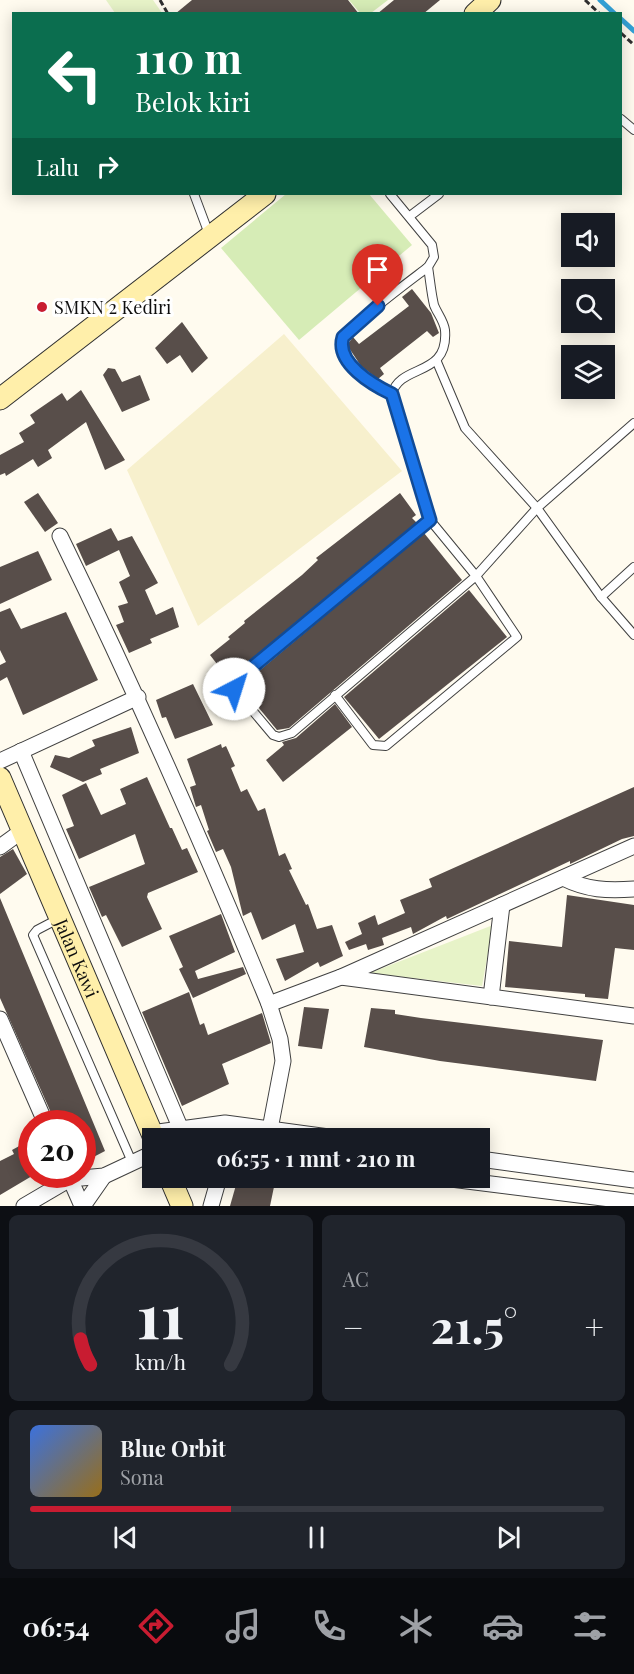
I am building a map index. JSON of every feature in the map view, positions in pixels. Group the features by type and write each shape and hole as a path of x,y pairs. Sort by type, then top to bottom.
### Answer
{"main road":[{"path":"477,12 490,0"},
{"path":"0,399 264,195"},
{"name":"Jalan Kawi","path":"0,778 148,1128"},
{"path":"174,1188 182,1206"}],"street":[{"path":"60,536 138,697 196,826 269,1004 280,1039 283,1061 270,1128"},
{"path":"0,761 138,697"},
{"path":"21,751 180,1127 225,1123 262,1128"},
{"path":"0,847 22,831"},
{"path":"269,1004 340,977 634,846"},
{"path":"563,878 583,888 607,891 634,889"},
{"path":"491,997 502,905"},
{"path":"340,977 634,1016"},
{"path":"0,1019 40,1110"},
{"path":"96,1176 104,1176 132,1162 142,1152"},
{"path":"490,1160 634,1180"},
{"path":"74,1188 83,1206 104,1176"},
{"path":"490,1184 634,1202"},
{"path":"24,1206 52,1188"},
{"path":"211,1206 216,1188"}],"lane":[{"path":"622,120 634,130"},
{"path":"194,195 211,238"},
{"path":"391,195 432,245 435,257 428,267 361,320 343,337 341,345 344,355 355,369 372,384 392,394"},
{"path":"410,216 438,195"},
{"path":"334,695 373,745 381,748 512,644 517,637 476,576 430,520 392,394 398,383 437,362 444,348 445,328 435,307 428,267"},
{"path":"437,362 465,428 537,508 601,597 634,634"},
{"path":"430,520 238,679 234,686 273,735 279,737 292,733 476,576 537,508 634,423"},
{"path":"601,597 634,567"},
{"path":"60,918 37,930 33,935 132,1162"}],"path":[{"path":"585,0 598,12"},
{"path":"622,34 634,45"}],"shaded area":[{"path":"284,334 402,471 198,626 127,470"}],"green space":[{"path":"106,0 153,0 161,12 114,12"},
{"path":"349,0 388,0 372,12 359,12"},
{"path":"285,195 370,195 412,245 299,340 221,248"},
{"path":"493,925 482,986 370,973"}],"building":[{"path":"192,0 348,0 357,12 177,12"},
{"path":"394,0 440,0 425,12 379,12"},
{"path":"412,289 431,313 439,333 433,337 427,331 380,368 384,374 378,379 361,366 347,345 353,337 359,344 409,306 402,297"},
{"path":"182,322 208,358 192,373 180,355 167,364 155,348"},
{"path":"108,368 115,369 122,382 140,375 150,400 122,412 103,375"},
{"path":"81,390 125,460 105,470 86,422 48,450 52,458 38,467 33,459 6,476 5,473 0,475 0,455 24,442 19,433 35,423 30,415 62,393 67,401"},
{"path":"38,493 58,523 45,532 24,502"},
{"path":"400,493 416,515 412,518 417,523 230,679 227,677 210,655 230,639 228,637 245,623 244,621 302,575 318,560 316,558"},
{"path":"111,528 118,541 132,536 158,583 145,590 156,615 173,607 179,627 150,639 152,643 129,653 116,625 124,622 118,606 128,603 119,582 130,576 119,550 86,566 76,544"},
{"path":"424,533 462,580 289,728 277,730 241,686"},
{"path":"38,551 52,580 0,604 0,567"},
{"path":"469,590 507,637 379,739 344,697"},
{"path":"10,608 21,629 66,612 98,680 23,715 7,677 0,681 0,665 6,662 0,650 0,612"},
{"path":"193,684 213,725 175,739 166,717 162,718 156,700"},
{"path":"335,704 352,727 283,782 266,760 284,745 282,742 296,738"},
{"path":"131,727 139,753 100,769 102,774 83,782 50,767 55,755 69,758 95,746 92,740"},
{"path":"221,744 222,748 226,746 235,766 231,768 241,792 247,789 258,811 265,808 279,856 285,853 292,869 289,870 306,905 308,904 317,929 332,925 343,956 320,967 318,962 285,981 276,959 304,952 295,924 262,940 251,912 243,916 231,867 223,849 216,852 207,831 209,830 201,805 196,807 190,787 196,785 187,759"},
{"path":"147,777 170,828 182,850 187,848 198,872 148,893 147,897 162,929 122,947 106,915 102,917 89,887 145,864 135,834 79,859 66,829 74,826 62,795 86,783 101,815 126,804 120,789"},
{"path":"634,787 634,836 622,839 570,864 570,861 447,919 446,916 413,934 411,927 382,938 384,945 368,950 366,944 349,950 345,942 362,934 358,923 375,915 378,925 405,913 400,900 432,887 429,879"},
{"path":"13,849 27,874 0,894 0,857"},
{"path":"567,895 634,905 634,950 615,948 608,999 585,997 585,994 505,987 509,941 562,947"},
{"path":"0,898 88,1110 50,1110 0,998"},
{"path":"221,914 235,952 195,971 198,979 243,967 246,974 193,998 179,969 183,967 169,936"},
{"path":"189,992 200,1025 204,1023 208,1035 262,1013 271,1043 222,1064 229,1084 182,1106 142,1012"},
{"path":"304,1007 329,1009 322,1049 298,1046"},
{"path":"371,1008 395,1010 395,1014 421,1018 603,1040 596,1081 440,1061 364,1047"},
{"path":"96,1129 105,1151 96,1156"},
{"path":"18,1147 18,1184 0,1195 0,1161 14,1154 12,1150"},
{"path":"235,1188 274,1188 270,1206 230,1206"}],"waterway":[{"path":"600,0 613,12"},
{"path":"622,20 634,31"}],"place":[{"name":"SMKN 2 Kediri","path":"42,307"}],"route":[{"path":"234,689 238,679 430,520 392,394 372,384 355,369 344,355 341,345 343,337 378,306"}]}
